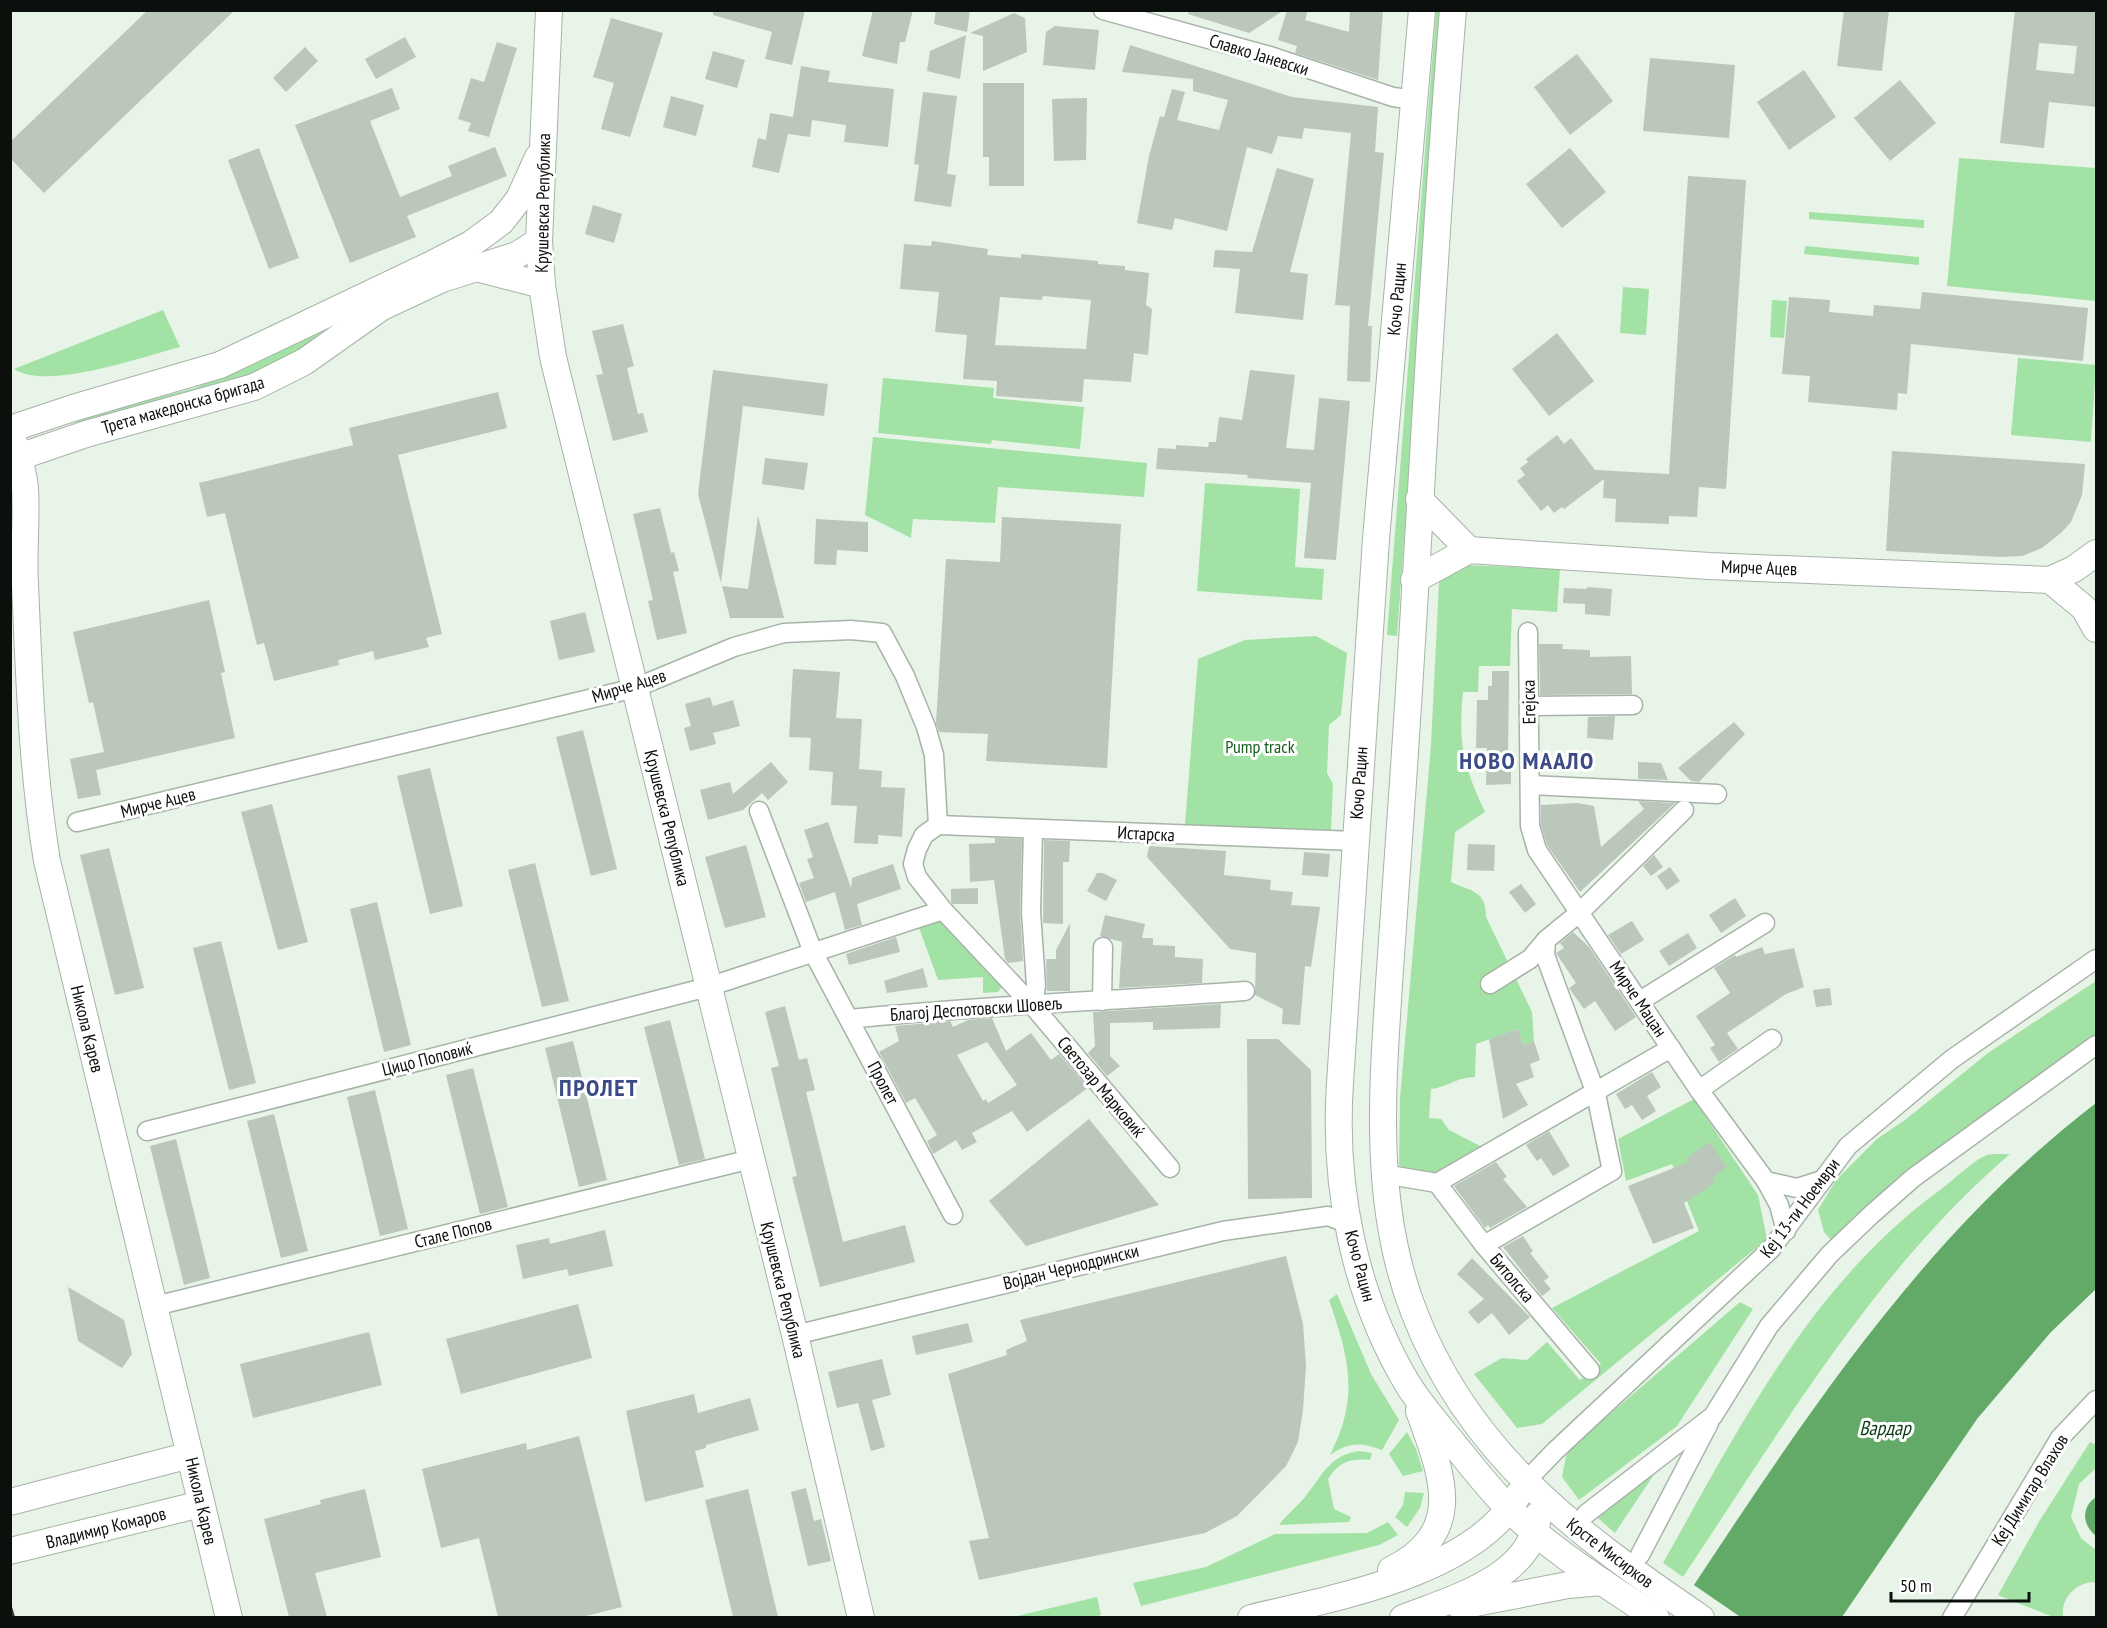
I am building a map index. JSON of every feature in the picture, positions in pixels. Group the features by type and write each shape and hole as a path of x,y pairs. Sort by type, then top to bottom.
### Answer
{"street":[{"name":"Крушевска Република","path":"549,10 539,242 542,285 553,357 795,1335 861,1617"},
{"name":"Славко Јаневски","path":"1103,10 1270,56 1393,97 1415,99"},
{"name":"Кочо Рацин","path":"1422,10 1377,528 1338,1107 1338,1154 1348,1224 1367,1300 1384,1341 1412,1392 1510,1509"},
{"name":"Кочо Рацин","path":"1453,10 1436,217 1383,1079 1383,1174 1397,1257 1413,1311 1434,1359 1463,1406 1530,1487"},
{"name":"Трета македонска бригада","path":"15,458 86,434 232,394 269,380 304,362 382,307 441,279 473,256 489,233 509,213 528,181 544,137"},
{"name":"Трета македонска бригада","path":"10,430 73,408 220,365 330,315 473,256 517,255 539,242"},
{"path":"473,256 542,285"},
{"name":"Никола Карев","path":"10,430 24,488 24,570 34,764 47,861 155,1306 181,1457 193,1506 229,1617"},
{"path":"1414,580 1469,550 1419,499"},
{"path":"10,529 24,570"},
{"name":"Мирче Ацев","path":"1469,550 1709,566 2050,580 2074,569 2097,553"},
{"path":"2050,580 2084,608 2097,629"},
{"name":"Мирче Ацев","path":"77,822 635,688 734,647 784,633 851,630 882,633 906,676 926,727 934,755 938,825"},
{"name":"Егејска","path":"1528,632 1530,808"},
{"path":"1529,706 1633,705"},
{"path":"1530,785 1717,794"},
{"name":"Мирче Мацан","path":"1530,808 1532,837 1537,850 1699,1089 1766,1181 1779,1205 1786,1231"},
{"path":"1490,984 1530,959 1546,940 1579,913 1684,810"},
{"name":"Пролет","path":"759,811 813,952 953,1215"},
{"path":"708,987 943,910 917,877 913,864 924,836 938,825"},
{"name":"Истарска","path":"938,825 1355,841"},
{"path":"1033,829 1030,912 1036,985 1033,1006"},
{"name":"Светозар Марковиќ","path":"943,910 1033,1006 1170,1168"},
{"path":"1640,1001 1765,923"},
{"path":"1484,1245 1612,1171 1596,1094 1545,955 1546,940"},
{"path":"1102,1001 1103,947"},
{"name":"Кеј 13-ти Ноември","path":"1530,1487 1562,1444 1747,1274 1786,1231 1848,1146 1952,1059 2097,959"},
{"name":"Цицо Поповиќ","path":"147,1131 708,987"},
{"name":"Благој Деспотовски Шовељ","path":"849,1019 949,1008 1033,1006 1245,991"},
{"path":"1699,1089 1772,1039"},
{"path":"1629,1559 1769,1326 1830,1254 1913,1178 2097,1045"},
{"path":"1383,1174 1437,1183 1596,1094 1671,1048"},
{"name":"Стале Попов","path":"155,1306 751,1159"},
{"path":"1766,1181 1797,1188 1822,1180"},
{"name":"Битолска","path":"1437,1183 1484,1245 1590,1370"},
{"name":"Војдан Чернодрински","path":"795,1335 1223,1231 1328,1216 1348,1224"},
{"path":"1340,1596 1406,1561 1428,1541 1440,1522 1444,1496 1441,1470 1412,1392"},
{"name":"Кеј Димитар Влахов","path":"1952,1617 2060,1438 2097,1400"},
{"path":"1536,1524 1580,1521 1713,1416"},
{"path":"10,1502 181,1457"},
{"path":"1251,1617 1396,1580 1445,1559 1488,1531 1530,1487"},
{"path":"1404,1617 1464,1595 1489,1582 1514,1561 1536,1524 1530,1487"},
{"name":"Крсте Мисирков","path":"1530,1487 1580,1521 1701,1617"},
{"name":"Владимир Комаров","path":"10,1551 193,1506"},
{"name":"Крсте Мисирков","path":"1510,1509 1536,1524 1602,1582 1656,1617"},
{"path":"1404,1617 1549,1588 1602,1582"}],"green space":[{"path":"1436,11 1443,11 1397,636 1387,635"},
{"path":"1959,158 2096,168 2096,301 1947,286"},
{"path":"1809,212 1924,220 1924,228 1809,219"},
{"path":"1805,246 1919,257 1919,265 1804,254"},
{"path":"1623,287 1649,289 1646,335 1620,333"},
{"path":"1772,300 1787,301 1784,338 1770,337"},
{"path":"163,310 180,347 95,370 71,374 29,375 14,369"},
{"path":"344,319 308,348 244,380 77,424 76,418 195,388"},
{"path":"2018,358 2096,365 2091,442 2011,435"},
{"path":"883,378 994,388 993,398 1084,407 1080,449 992,440 991,444 878,433"},
{"path":"873,437 1147,463 1144,497 998,487 995,523 913,519 911,538 865,515"},
{"path":"1205,483 1300,489 1295,567 1324,569 1322,600 1197,591"},
{"path":"1463,565 1560,569 1557,612 1512,609 1510,666 1479,666 1478,692 1463,692 1461,726 1464,754 1485,812 1455,832 1451,882 1476,893 1483,902 1486,917 1532,1012 1534,1041 1523,1045 1518,1029 1476,1044 1475,1077 1431,1089 1429,1118 1441,1119 1449,1130 1482,1147 1434,1174 1407,1174 1399,1165 1400,1098 1431,745 1439,582"},
{"name":"Pump track","path":"1316,636 1347,653 1341,715 1329,725 1327,773 1333,784 1331,830 1185,825 1198,659 1245,640"},
{"path":"941,916 1003,985 998,992 983,993 983,977 938,980 918,925"},
{"path":"2096,981 2096,1051 1837,1247 1824,1232 1818,1210 1836,1180 1877,1139 1905,1120 1988,1053"},
{"path":"1694,1099 1758,1195 1767,1239 1542,1424 1517,1428 1474,1374 1502,1358 1527,1360 1547,1342 1580,1380 1601,1364 1552,1308 1699,1231 1672,1164 1626,1181 1618,1139"},
{"path":"1990,1154 2010,1154 1961,1200 1915,1249 1872,1301 1794,1409 1683,1577 1663,1563 1750,1410 1816,1314 1853,1269 1894,1227 1976,1161"},
{"path":"1337,1294 1371,1374 1399,1420 1382,1450 1355,1445 1330,1455 1339,1434 1348,1396 1346,1359 1329,1300"},
{"path":"1740,1302 1753,1309 1677,1426 1579,1500 1562,1477 1566,1456 1575,1444"},
{"path":"1407,1432 1416,1449 1423,1471 1403,1476 1389,1454"},
{"path":"2090,1442 2096,1445 2096,1468 2079,1484 2071,1517 2081,1538 2096,1550 2096,1582 2082,1585 2071,1592 2064,1603 2063,1617 2053,1617 1998,1595 2040,1520"},
{"path":"1360,1451 1372,1453 1370,1460 1346,1462 1328,1479 1334,1509 1351,1517 1349,1522 1279,1525 1302,1501 1334,1461 1341,1456"},
{"path":"1665,1458 1615,1533 1592,1513"},
{"path":"1405,1492 1424,1493 1420,1508 1407,1527 1395,1517 1403,1505"},
{"path":"1388,1522 1398,1535 1379,1545 1141,1606 1133,1583 1206,1567 1275,1534 1367,1533"},
{"path":"1097,1597 1101,1615 1090,1618 1013,1617"}],"water":[{"name":"Вардар","path":"2096,1103 2096,1289 2051,1332 1977,1419 1842,1617 1672,1618 1813,1409 1915,1277 1971,1216 2031,1157"},
{"path":"2096,1497 2096,1536 2088,1527 2085,1516 2088,1506"}],"pier":[{"path":"1691,1583 1742,1618 1669,1618"}],"building":[{"path":"148,10 235,10 44,193 10,158 10,142"},
{"path":"713,10 805,10 792,65 765,59 772,32 713,15"},
{"path":"873,10 913,10 905,42 900,42 897,64 862,56"},
{"path":"936,10 970,10 967,32 934,24"},
{"path":"1189,10 1284,10 1249,33 1188,14"},
{"path":"1287,10 1308,10 1305,20 1349,32 1350,10 1383,10 1378,80 1295,53 1297,46 1278,40"},
{"path":"1844,10 1889,10 1882,71 1837,66"},
{"path":"2015,10 2097,10 2097,107 2049,102 2044,148 2000,143","holes":["2039,43 2077,46 2074,74 2036,70"]},
{"path":"1014,13 1025,18 1027,52 983,71 983,36 970,33"},
{"path":"611,18 663,33 630,137 601,129 614,83 593,77"},
{"path":"1055,26 1099,30 1095,70 1043,65 1046,32"},
{"path":"966,35 960,79 927,71 930,51"},
{"path":"405,37 416,57 376,79 365,59"},
{"path":"497,42 517,48 489,137 468,131 471,123 458,119 471,78 484,82"},
{"path":"1130,45 1292,97 1378,107 1375,152 1384,153 1368,326 1372,326 1370,382 1347,381 1350,306 1335,305 1351,133 1304,128 1302,139 1278,136 1272,154 1247,147 1227,231 1175,218 1172,230 1137,223 1149,156 1160,116 1164,117 1172,89 1185,92 1177,120 1219,130 1228,100 1193,91 1193,79 1122,72"},
{"path":"305,47 318,61 286,92 273,78"},
{"path":"713,51 745,60 737,88 705,79"},
{"path":"1577,54 1613,101 1570,135 1534,87"},
{"path":"1650,58 1735,65 1729,138 1643,131"},
{"path":"801,66 830,71 828,82 894,89 888,147 844,142 846,125 812,120 810,137 788,134 779,173 752,167 758,138 766,140 770,113 793,117"},
{"path":"1804,70 1836,117 1789,150 1757,102"},
{"path":"1900,80 1936,123 1890,161 1854,118"},
{"path":"983,83 1024,83 1024,186 989,186 989,157 983,157"},
{"path":"392,88 400,109 370,121 400,197 452,176 448,166 495,147 507,176 407,216 416,237 350,263 295,125"},
{"path":"923,92 957,96 947,174 956,175 951,207 914,201 919,165 914,164"},
{"path":"671,96 704,105 696,136 663,127"},
{"path":"1087,98 1086,160 1054,161 1052,99"},
{"path":"259,148 299,258 269,269 228,160"},
{"path":"1570,148 1606,192 1562,228 1526,184"},
{"path":"1277,168 1314,179 1290,272 1308,274 1303,320 1235,313 1240,269 1213,267 1215,250 1252,252"},
{"path":"1688,176 1746,180 1726,489 1699,487 1697,517 1669,516 1669,524 1615,522 1616,499 1603,498 1604,479 1564,509 1562,507 1554,513 1548,505 1541,511 1517,481 1525,475 1520,468 1528,462 1526,459 1557,435 1564,444 1571,438 1595,470 1669,474"},
{"path":"593,205 622,214 614,243 585,234"},
{"path":"932,241 988,249 987,255 1021,258 1021,254 1098,261 1098,264 1125,266 1125,270 1149,273 1146,305 1152,309 1148,355 1134,353 1131,382 1084,379 1082,402 996,396 997,381 963,379 967,335 935,332 939,292 900,289 904,244 931,246","holes":["1043,296 1091,300 1086,349 995,345 1000,297 1042,300"]},
{"path":"1922,292 2088,308 2083,361 1911,344 1907,394 1898,393 1897,410 1808,402 1810,376 1782,374 1789,297 1830,300 1829,312 1873,316 1874,305 1920,309"},
{"path":"623,324 634,366 627,368 638,414 643,413 648,432 613,441 596,375 603,374 592,331"},
{"path":"1557,333 1594,381 1549,416 1512,369"},
{"path":"713,370 828,384 824,416 743,406 721,583 698,494"},
{"path":"1250,370 1295,375 1286,448 1314,450 1319,398 1350,401 1336,560 1304,558 1311,483 1247,478 1248,475 1156,469 1158,448 1176,449 1176,445 1208,447 1209,442 1216,442 1219,417 1242,420"},
{"path":"498,392 507,428 398,455 442,634 426,638 429,647 375,660 373,651 338,660 339,665 274,681 264,643 257,645 225,513 207,517 199,483 353,445 349,428"},
{"path":"1892,451 2085,464 2082,495 2071,522 2062,532 2042,548 2022,556 1886,551"},
{"path":"765,458 808,463 804,490 762,484"},
{"path":"660,508 671,553 674,552 679,571 673,572 687,633 657,640 648,601 653,600 633,514"},
{"path":"758,516 784,618 730,618 722,586 748,589"},
{"path":"1002,517 1121,524 1107,768 986,761 988,734 939,732 936,723 946,559 1000,562"},
{"path":"816,519 868,522 868,552 837,550 836,565 814,564"},
{"path":"1587,587 1612,589 1610,616 1585,614 1585,604 1563,603 1564,588 1587,589"},
{"path":"209,600 225,672 221,673 235,738 96,770 101,795 78,799 70,759 104,752 93,702 89,703 73,632"},
{"path":"585,612 595,652 559,660 550,621"},
{"path":"1539,644 1563,644 1562,649 1590,650 1590,657 1631,656 1632,694 1540,695"},
{"path":"793,669 840,672 836,718 862,719 859,769 882,771 881,787 905,788 902,837 878,835 878,844 854,843 857,806 831,805 833,772 809,770 811,738 789,737"},
{"path":"1492,671 1509,671 1508,760 1511,760 1511,784 1486,785 1487,748 1476,748 1477,700 1488,700 1488,686 1492,686"},
{"path":"710,697 713,706 733,700 740,726 713,733 716,744 690,751 684,728 691,726 685,704"},
{"path":"1615,716 1613,740 1587,738 1588,717"},
{"path":"1734,722 1745,734 1699,782 1691,781 1678,768"},
{"path":"583,730 617,869 591,876 556,737"},
{"path":"771,762 788,782 768,800 762,793 743,810 708,820 700,790 730,782 733,794"},
{"path":"1638,762 1661,763 1668,780 1638,779"},
{"path":"430,768 463,906 430,914 397,776"},
{"path":"1638,801 1675,803 1580,892 1547,845 1541,825 1541,805 1578,803 1594,806 1601,847 1644,809"},
{"path":"272,804 308,942 278,950 241,812"},
{"path":"828,822 851,888 852,878 893,864 901,889 857,904 862,925 845,930 835,892 806,902 799,883 814,878 807,859 813,857 804,830"},
{"path":"995,838 1022,839 1020,912 1023,961 1008,963 1005,959 994,880 970,882 969,844 995,843"},
{"path":"1044,840 1070,841 1069,862 1063,862 1063,924 1043,923"},
{"path":"1468,844 1495,845 1494,871 1467,870"},
{"path":"746,845 766,917 725,928 705,857"},
{"path":"1149,846 1226,851 1224,875 1271,880 1270,890 1293,892 1291,905 1320,907 1311,967 1305,966 1300,1025 1282,1024 1283,1009 1255,995 1256,953 1230,949 1147,857"},
{"path":"109,848 144,988 115,995 80,855"},
{"path":"1304,852 1330,854 1328,877 1302,875"},
{"path":"1654,855 1663,867 1651,876 1643,866"},
{"path":"535,863 569,1001 542,1007 508,870"},
{"path":"1670,867 1680,881 1667,890 1657,876"},
{"path":"1097,873 1103,873 1117,880 1106,901 1087,891"},
{"path":"1521,884 1536,904 1525,913 1509,892"},
{"path":"978,888 978,904 953,904 951,902 951,889"},
{"path":"1735,898 1746,916 1721,933 1709,915"},
{"path":"377,902 411,1045 384,1052 350,909"},
{"path":"1105,915 1145,924 1142,938 1153,938 1153,945 1175,946 1175,957 1203,959 1202,983 1119,988 1122,942 1100,936"},
{"path":"1632,921 1644,940 1621,954 1608,935"},
{"path":"1070,923 1070,991 1047,991 1046,959 1056,959 1056,950"},
{"path":"1573,932 1589,947 1636,1017 1615,1031 1595,1001 1584,1009 1569,988 1576,983 1556,953 1564,948 1560,943"},
{"path":"1688,933 1697,948 1669,966 1659,951"},
{"path":"896,937 900,952 849,965 846,954"},
{"path":"221,941 256,1083 229,1090 193,948"},
{"path":"1762,947 1765,954 1794,948 1804,987 1786,994 1727,1033 1738,1049 1719,1062 1710,1048 1715,1045 1696,1016 1730,993 1714,968 1735,955 1736,957"},
{"path":"923,968 928,987 887,993 884,981"},
{"path":"1830,988 1832,1005 1816,1007 1813,990"},
{"path":"1221,1004 1220,1028 1153,1030 1153,1022 1110,1023 1110,1056 1120,1066 1107,1076 1088,1053 1095,1046 1093,1012"},
{"path":"785,1006 799,1060 807,1058 815,1090 806,1092 843,1242 905,1225 915,1262 820,1287 792,1177 797,1176 771,1068 779,1066 765,1012"},
{"path":"992,1018 1006,1051 1031,1033 1051,1060 1059,1054 1088,1088 1027,1132 1012,1111 972,1133 977,1142 962,1150 956,1140 933,1154 927,1141 937,1135 915,1098 906,1103 879,1052 899,1041 895,1026 950,1021 953,1027 968,1020","holes":["987,1042 1017,1085 988,1103 986,1099 983,1101 957,1055"]},
{"path":"670,1020 705,1159 679,1165 644,1027"},
{"path":"1518,1029 1523,1045 1534,1041 1540,1060 1530,1064 1534,1077 1516,1084 1528,1105 1503,1119 1489,1039"},
{"path":"1247,1039 1278,1039 1311,1070 1312,1198 1248,1199"},
{"path":"573,1041 607,1180 579,1187 545,1048"},
{"path":"473,1068 508,1207 480,1214 446,1075"},
{"path":"1652,1072 1661,1087 1647,1096 1656,1111 1642,1120 1632,1105 1625,1109 1616,1094"},
{"path":"375,1090 408,1229 380,1236 347,1097"},
{"path":"274,1114 308,1251 281,1258 247,1121"},
{"path":"1089,1119 1159,1205 1026,1246 989,1201"},
{"path":"1549,1131 1570,1166 1553,1176 1541,1158 1537,1161 1526,1145"},
{"path":"176,1139 210,1278 184,1285 150,1146"},
{"path":"1710,1142 1727,1167 1712,1178 1715,1183 1684,1203 1694,1228 1653,1244 1628,1186 1689,1162 1686,1158"},
{"path":"1496,1162 1507,1177 1503,1179 1527,1207 1490,1228 1488,1225 1485,1228 1454,1186"},
{"path":"605,1230 613,1266 569,1276 567,1269 523,1279 516,1245 549,1238 550,1244"},
{"path":"1523,1236 1533,1251 1530,1253 1549,1277 1544,1281 1551,1289 1542,1296 1503,1247"},
{"path":"1286,1256 1303,1324 1306,1366 1298,1442 1286,1466 1237,1516 1205,1533 979,1580 969,1541 989,1538 948,1374 1007,1355 1006,1350 1027,1341 1020,1320"},
{"path":"1472,1258 1530,1317 1509,1335 1492,1313 1478,1324 1468,1312 1484,1299 1457,1274"},
{"path":"68,1287 124,1320 132,1354 122,1368 78,1341"},
{"path":"578,1304 592,1358 461,1394 446,1339"},
{"path":"968,1323 973,1342 916,1355 912,1336"},
{"path":"369,1332 382,1385 253,1418 240,1364"},
{"path":"882,1359 891,1395 872,1400 885,1447 871,1451 858,1403 837,1408 828,1372"},
{"path":"694,1394 698,1413 750,1398 759,1430 706,1445 706,1448 695,1451 704,1487 645,1502 626,1411"},
{"path":"579,1436 622,1607 582,1617 498,1617 479,1538 441,1548 422,1469 526,1443 527,1450"},
{"path":"806,1488 814,1521 821,1519 831,1561 808,1566 791,1492"},
{"path":"365,1489 381,1557 315,1573 327,1617 289,1617 264,1519 321,1504 320,1500"},
{"path":"748,1489 778,1617 733,1617 705,1500"}],"railway":[{"path":"10,1608 13,1618"}],"district":[{"name":"НОВО МААЛО","path":"1527,761"},
{"name":"ПРОЛЕТ","path":"599,1088"}]}
